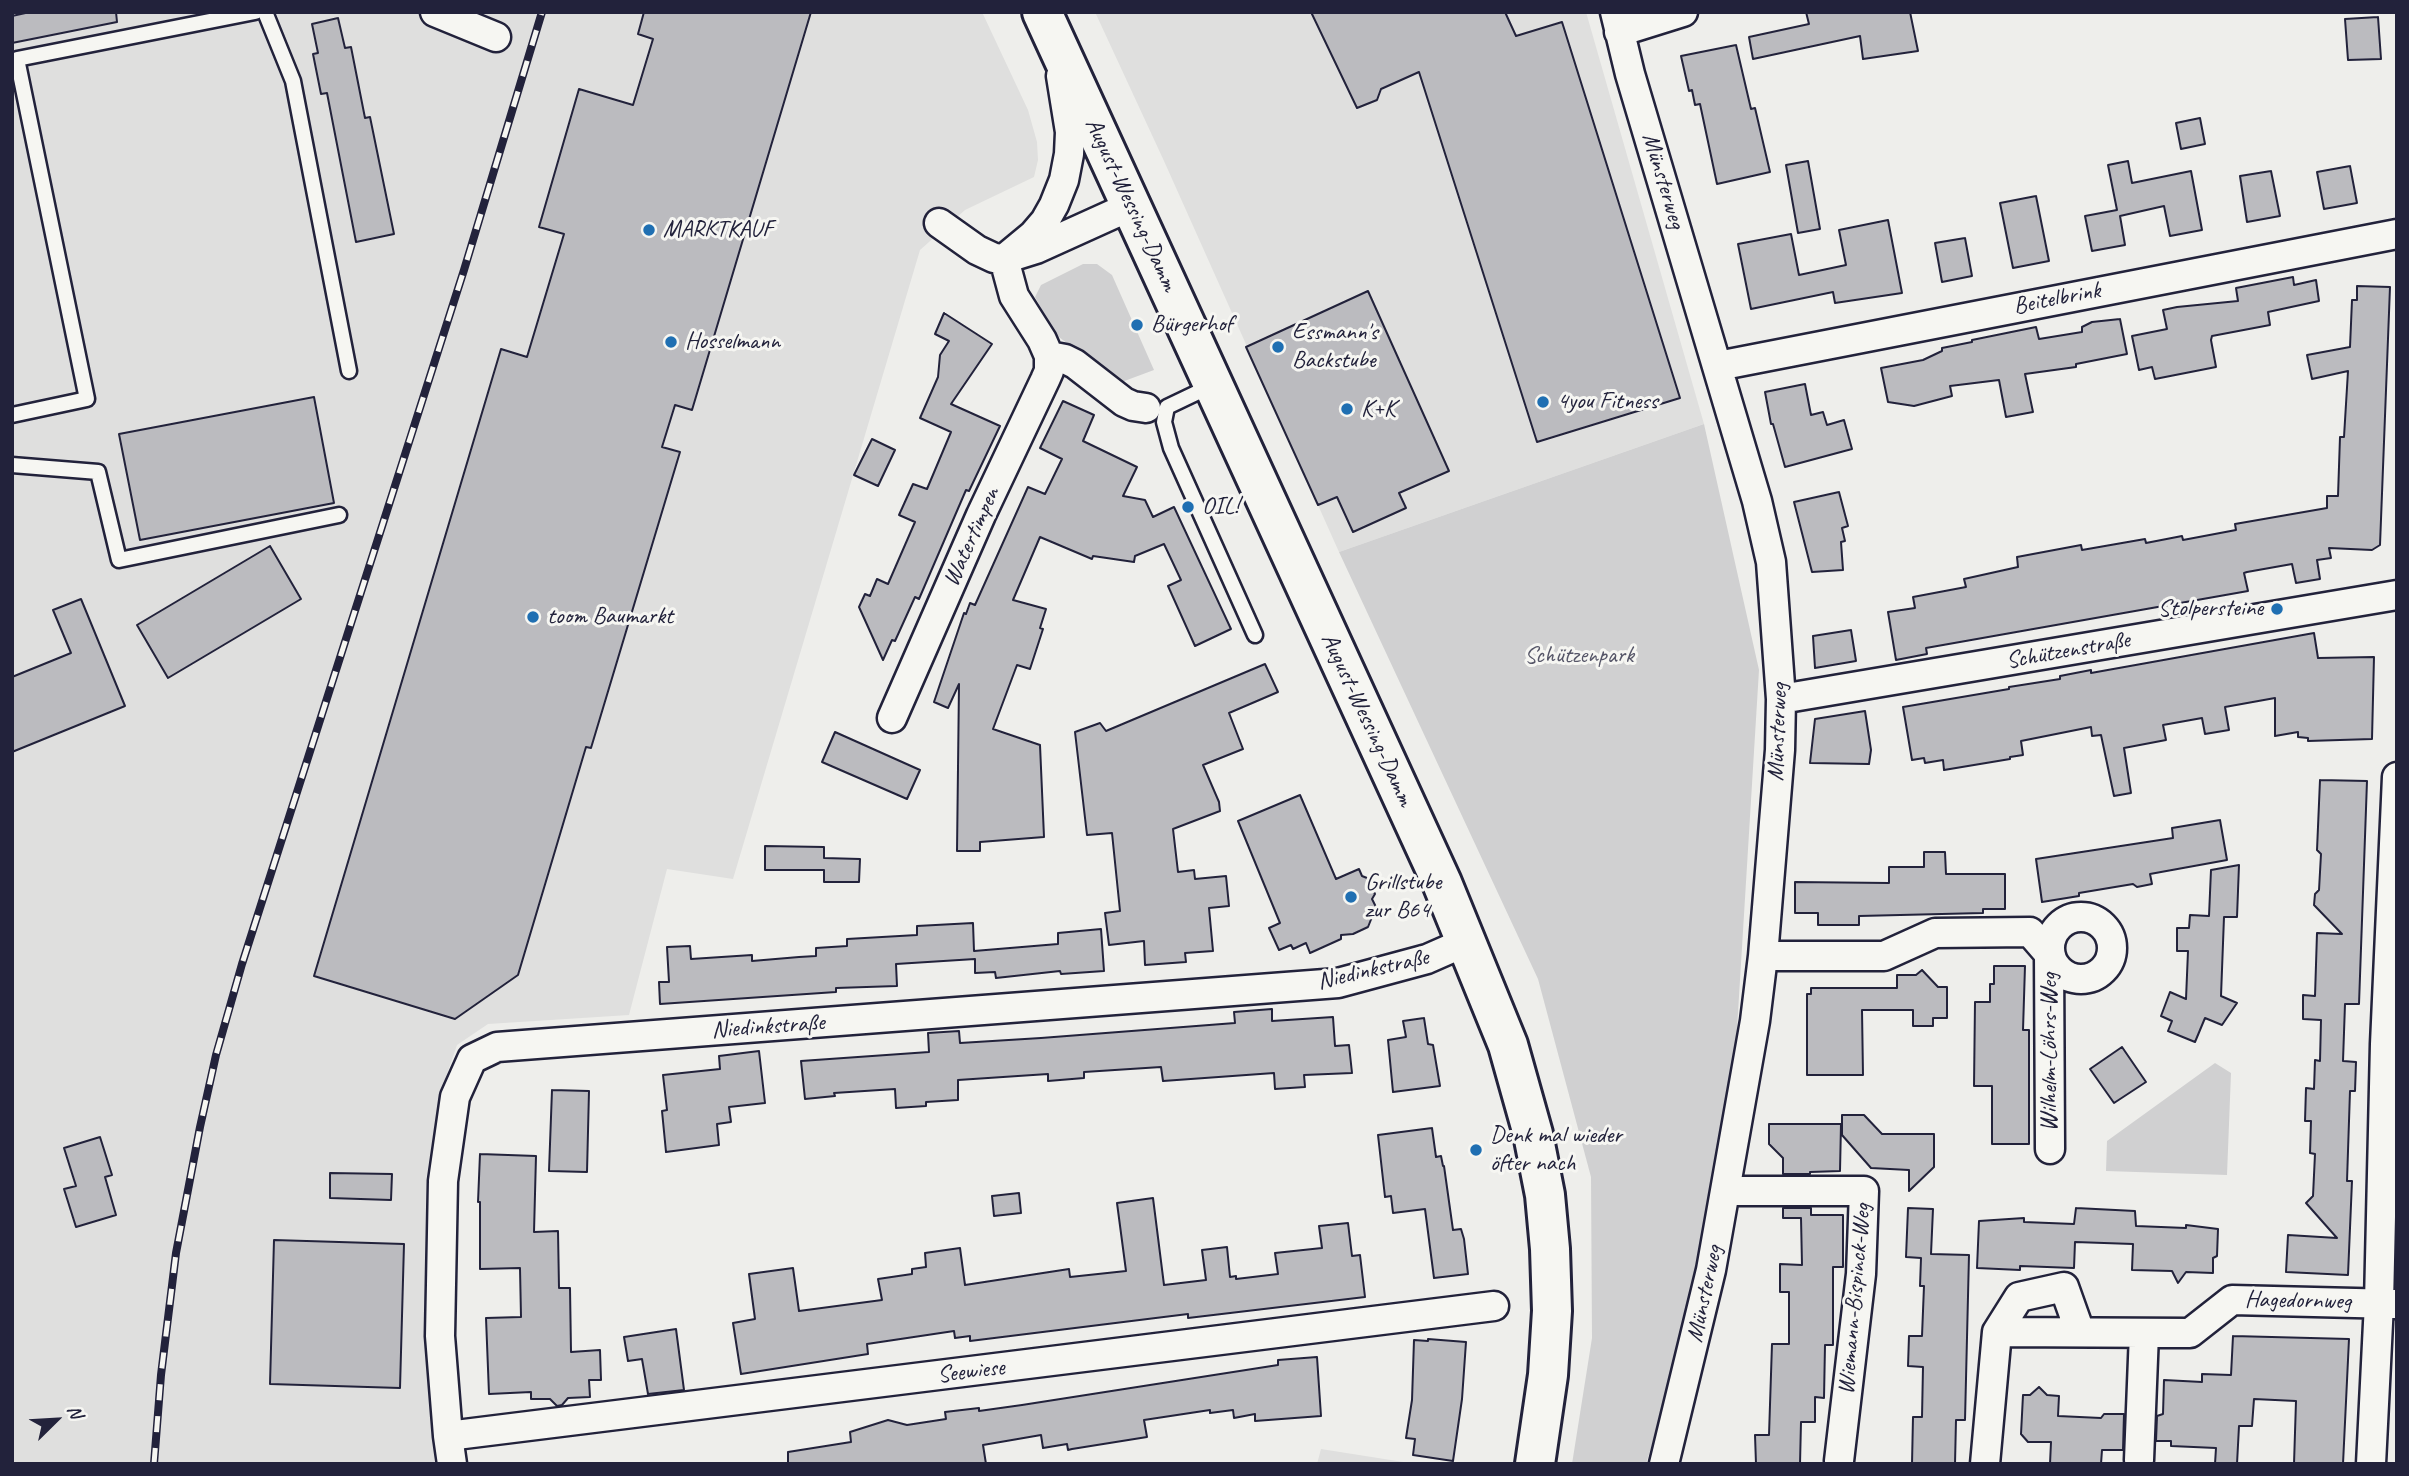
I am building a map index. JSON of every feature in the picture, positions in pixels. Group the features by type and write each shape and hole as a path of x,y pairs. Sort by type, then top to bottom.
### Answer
{"main road":[{"name":"August-Wessing-Damm","path":"1042,12 1468,941 1520,1083 1545,1195 1551,1260 1552,1311 1548,1375 1535,1464"}],"street":[{"path":"435,12 496,37"},
{"path":"1004,259 1026,242 1045,220 1060,193 1067,168 1070,132 1063,86 1056,53 1042,12"},
{"path":"1617,22 1683,12"},
{"name":"Münsterweg","path":"1617,22 1630,74 1757,501 1770,562 1781,699 1780,750 1755,1021 1726,1191 1693,1349 1664,1464"},
{"path":"939,223 977,250 994,258 1004,259 1027,252 1131,206"},
{"name":"Beitelbrink","path":"1718,366 2397,234"},
{"path":"1004,259 1014,296 1049,356 1075,364 1124,402 1146,408"},
{"name":"Watertimpen","path":"892,718 981,515 1049,371 1049,356"},
{"name":"Schützenstraße","path":"1781,699 2397,595"},
{"path":"2371,1464 2388,1303 2397,777"},
{"name":"Wilhelm-Löhrs-Weg","path":"1763,956 1884,956 1935,933 2030,932 2049,954 2050,1149"},
{"name":"Niedinkstraße","path":"453,1464 448,1436 440,1336 443,1181 455,1097 472,1059 497,1047 1338,983 1427,959 1468,941"},
{"name":"Wiemann-Bispinck-Weg","path":"1726,1191 1864,1191 1861,1274 1839,1461"},
{"path":"1985,1464 1997,1332 2019,1297 2064,1287 2080,1332"},
{"name":"Hagedornweg","path":"1997,1332 2190,1333 2232,1300 2388,1303"},
{"name":"Seewiese","path":"448,1436 1494,1306"},
{"path":"2139,1460 2144,1333"}],"lane":[{"path":"12,415 87,399 18,60 255,12"},
{"path":"265,12 293,81 349,371"},
{"path":"1213,384 1167,407 1164,422 1171,449 1255,635"},
{"path":"12,466 98,471 119,560 339,515"}],"shaded area":[{"path":"12,12 982,12 1028,110 1037,142 1038,160 1034,177 965,210 920,250 733,879 667,869 629,1015 488,1024 457,1045 440,1094 426,1180 425,1341 435,1464 12,1464"},
{"path":"1095,12 1586,12 1704,424 1339,552"},
{"path":"1321,1449 1416,1464 1317,1464"}],"green space":[{"path":"1083,264 1097,264 1112,275 1154,370 1119,383 1055,334 1035,297 1041,285"},
{"name":"Schützenpark","path":"1704,424 1759,670 1736,1045 1685,1335 1646,1464 1572,1464 1592,1338 1591,1177 1538,979 1339,552"},
{"path":"2215,1063 2231,1073 2227,1175 2106,1171 2107,1141"}],"building":[{"path":"30,12 116,12 117,22 12,43 12,16"},
{"path":"644,12 811,12 692,410 675,405 662,447 680,452 591,748 586,747 518,975 455,1019 314,976 501,349 527,357 564,234 539,227 579,89 633,105 653,39 638,34"},
{"path":"1311,12 1505,12 1516,36 1562,22 1680,398 1537,442 1419,72 1381,89 1377,100 1357,108"},
{"path":"1806,12 1910,12 1918,51 1863,59 1860,36 1753,59 1749,37 1809,24"},
{"path":"2378,17 2381,59 2348,60 2345,19"},
{"path":"338,18 345,48 351,47 365,118 370,117 394,234 356,242 327,93 321,94 313,54 318,53 312,24"},
{"path":"1736,45 1770,172 1717,184 1700,104 1695,105 1692,90 1689,91 1681,56"},
{"path":"2200,118 2205,144 2181,149 2176,123"},
{"path":"1808,161 1820,229 1798,233 1786,165"},
{"path":"2128,161 2132,183 2191,171 2202,230 2170,236 2164,206 2120,216 2125,245 2092,251 2085,216 2117,210 2108,165"},
{"path":"2350,166 2357,203 2324,209 2317,172"},
{"path":"2271,171 2280,216 2247,222 2240,176"},
{"path":"2036,196 2049,261 2013,268 2000,203"},
{"path":"1888,220 1902,293 1835,303 1833,292 1751,309 1738,244 1791,234 1799,275 1846,265 1839,230"},
{"path":"1965,238 1972,276 1942,282 1935,243"},
{"path":"2293,277 2294,285 2316,280 2319,301 2268,312 2270,325 2212,336 2216,367 2155,379 2152,367 2139,370 2132,336 2167,329 2163,310 2238,301 2236,288"},
{"path":"2357,286 2390,287 2380,545 2372,550 2329,548 2331,558 2317,560 2320,579 2296,583 2292,564 2247,572 2244,573 2248,591 1926,648 1927,654 1896,660 1888,612 1915,608 1913,597 1966,587 1964,579 2018,567 2017,557 2081,545 2082,550 2145,539 2146,543 2182,536 2183,540 2236,530 2235,524 2327,508 2327,496 2338,496 2340,437 2344,437 2348,371 2312,379 2307,355 2350,347 2352,300 2357,300"},
{"name":"K+K","path":"1368,291 1449,471 1399,493 1406,508 1353,532 1337,497 1318,505 1246,347"},
{"path":"944,313 992,344 951,404 1000,426 969,491 966,490 919,599 915,597 883,660 859,607 865,594 870,596 877,579 888,584 915,522 899,515 913,484 927,489 951,432 920,418 938,377 940,355 949,341 935,334"},
{"path":"2120,319 2127,354 2076,364 2076,367 2025,374 2033,412 2006,417 1999,380 1950,386 1952,396 1914,406 1888,402 1881,368 1923,360 1942,351 1942,348 1972,340 2036,327 2039,339 2082,332 2082,327 2092,322"},
{"path":"1805,384 1811,415 1823,412 1827,425 1844,420 1852,449 1785,467 1771,424 1765,392"},
{"path":"314,397 334,503 140,540 119,434"},
{"path":"1063,401 1094,415 1083,441 1137,467 1123,496 1145,500 1153,517 1174,507 1231,629 1195,646 1168,586 1181,580 1164,544 1135,556 1134,562 1093,556 1092,559 1040,537 1013,600 1046,609 1040,628 1043,629 1030,669 1017,665 993,729 1040,745 1044,837 980,842 980,851 957,851 959,684 948,708 934,702 964,613 966,614 970,603 975,605 1028,487 1045,494 1062,459 1040,448"},
{"path":"872,439 895,450 878,486 854,475"},
{"path":"1839,492 1848,526 1842,528 1845,541 1841,542 1843,570 1812,572 1794,502"},
{"path":"270,546 301,599 168,678 137,625"},
{"path":"81,599 125,706 12,752 12,677 71,653 53,610"},
{"path":"1851,630 1856,661 1815,668 1813,636"},
{"path":"2314,633 2318,658 2374,657 2372,739 2308,741 2308,738 2298,737 2298,732 2275,736 2275,698 2225,707 2229,730 2205,734 2202,718 2163,725 2166,740 2124,748 2131,793 2114,796 2101,735 2092,736 2091,727 2021,741 2023,755 2010,759 1944,770 1943,760 1925,763 1924,758 1912,760 1903,707 2060,679 2060,676 2091,670 2091,673"},
{"path":"1265,664 1278,692 1229,713 1243,749 1203,765 1219,802 1220,811 1173,829 1178,872 1194,870 1195,879 1226,876 1229,906 1209,908 1213,951 1185,953 1186,962 1145,965 1144,941 1109,945 1105,913 1120,911 1112,833 1087,835 1075,732 1100,723 1106,731"},
{"path":"1865,711 1871,750 1869,764 1810,763 1815,719"},
{"path":"835,732 920,770 907,799 822,762"},
{"path":"2320,780 2367,781 2359,1004 2345,1004 2343,1061 2356,1062 2355,1091 2350,1091 2347,1181 2352,1181 2348,1275 2286,1272 2288,1235 2337,1238 2306,1203 2313,1196 2315,1154 2310,1153 2311,1121 2305,1121 2306,1088 2314,1089 2315,1060 2320,1061 2321,1020 2303,1019 2303,995 2315,996 2317,933 2342,934 2314,905 2315,894 2319,890 2321,854 2317,850"},
{"path":"1300,795 1336,879 1359,869 1375,894 1372,899 1376,907 1368,927 1353,934 1341,935 1341,939 1310,953 1306,943 1293,949 1291,945 1279,950 1269,928 1280,923 1238,821"},
{"path":"2220,820 2227,860 2150,874 2152,884 2137,887 2133,884 2042,902 2036,859 2173,838 2172,828"},
{"path":"765,846 824,847 824,858 860,859 859,882 824,882 824,870 765,870"},
{"path":"1924,852 1945,852 1946,874 2005,874 2005,909 1983,909 1983,913 1859,916 1859,925 1818,925 1818,913 1795,913 1795,882 1889,883 1889,867 1924,867"},
{"path":"2239,865 2237,917 2224,917 2221,996 2237,1003 2222,1025 2205,1018 2195,1042 2168,1031 2172,1021 2161,1016 2170,992 2186,999 2188,951 2177,951 2177,928 2189,928 2190,915 2209,916 2211,870"},
{"path":"973,923 974,951 1058,944 1058,933 1101,929 1104,971 1061,974 1060,971 996,978 995,972 975,973 975,959 896,964 897,986 836,988 836,992 660,1004 659,982 669,982 667,947 690,946 691,959 752,955 752,961 816,956 816,948 847,946 847,939 917,935 917,926"},
{"path":"1994,966 2025,966 2023,1030 2029,1030 2029,1144 1992,1144 1992,1086 1974,1086 1975,1002 1990,1002"},
{"path":"1922,970 1938,987 1947,987 1947,1018 1933,1018 1933,1026 1913,1026 1913,1010 1862,1010 1863,1075 1807,1075 1807,994 1811,994 1811,988 1897,988 1897,975 1916,975"},
{"path":"1272,1009 1272,1021 1333,1017 1335,1046 1349,1045 1352,1073 1304,1075 1305,1087 1275,1089 1274,1073 1163,1081 1161,1067 1084,1072 1084,1078 1048,1081 1048,1074 958,1080 958,1100 926,1102 926,1106 896,1108 895,1089 834,1093 835,1096 805,1099 801,1061 929,1052 928,1033 959,1031 960,1043 1041,1038 1235,1023 1234,1012"},
{"path":"1424,1018 1428,1044 1433,1045 1440,1086 1393,1092 1388,1040 1406,1037 1403,1021"},
{"path":"2122,1047 2146,1082 2114,1103 2090,1069"},
{"path":"759,1051 765,1103 729,1107 731,1122 717,1124 719,1145 666,1152 662,1111 667,1110 663,1075 720,1069 719,1056"},
{"path":"552,1090 589,1091 587,1172 549,1171"},
{"path":"1842,1115 1864,1115 1882,1134 1934,1134 1934,1167 1909,1191 1909,1170 1871,1168 1842,1135"},
{"path":"1769,1124 1841,1124 1840,1171 1783,1174 1783,1158 1769,1144"},
{"path":"1432,1128 1436,1157 1441,1156 1444,1166 1453,1230 1461,1229 1464,1239 1468,1274 1434,1278 1425,1209 1393,1213 1391,1196 1385,1197 1378,1135"},
{"path":"100,1137 112,1175 105,1177 116,1215 76,1227 64,1189 76,1186 64,1148"},
{"path":"480,1154 536,1156 534,1232 558,1231 559,1288 570,1288 571,1352 600,1350 601,1380 589,1380 590,1397 568,1398 562,1405 557,1406 550,1399 531,1399 531,1392 489,1394 486,1318 521,1317 520,1268 480,1269"},
{"path":"330,1173 392,1174 391,1200 330,1198"},
{"path":"1019,1193 1021,1213 994,1216 992,1196"},
{"path":"1153,1198 1164,1285 1206,1280 1202,1250 1227,1247 1230,1277 1236,1276 1236,1279 1278,1274 1275,1253 1322,1248 1319,1226 1348,1223 1352,1256 1360,1255 1365,1297 1188,1318 1188,1314 970,1341 970,1336 955,1338 954,1331 867,1344 868,1354 741,1374 733,1323 755,1319 749,1274 793,1268 799,1311 882,1300 878,1279 912,1274 912,1269 926,1267 925,1253 960,1248 965,1285 1069,1269 1070,1277 1126,1271 1117,1203"},
{"path":"1783,1208 1811,1208 1811,1215 1843,1215 1843,1267 1833,1267 1833,1345 1825,1345 1824,1398 1815,1397 1815,1422 1801,1422 1800,1464 1756,1464 1755,1435 1769,1435 1772,1344 1789,1344 1789,1292 1780,1292 1780,1264 1802,1265 1801,1218 1783,1218"},
{"path":"1908,1208 1933,1209 1931,1254 1969,1255 1965,1420 1956,1420 1955,1464 1912,1464 1913,1417 1922,1417 1923,1367 1908,1366 1909,1336 1922,1336 1924,1286 1920,1286 1921,1258 1906,1257"},
{"path":"2076,1208 2135,1211 2136,1226 2186,1228 2186,1225 2218,1229 2213,1273 2186,1272 2178,1283 2172,1271 2132,1270 2133,1244 2075,1242 2074,1268 1977,1268 1979,1221 2024,1218 2024,1222 2074,1224"},
{"path":"274,1240 404,1244 400,1388 270,1384"},
{"path":"676,1329 684,1390 648,1394 642,1359 628,1361 624,1337"},
{"path":"2233,1336 2349,1339 2343,1464 2294,1464 2296,1401 2254,1399 2252,1426 2239,1426 2237,1464 2215,1464 2216,1448 2171,1446 2171,1441 2156,1441 2157,1416 2163,1414 2164,1380 2202,1382 2202,1374 2231,1375"},
{"path":"1414,1340 1466,1342 1462,1399 1453,1461 1413,1455 1415,1439 1406,1438 1412,1400"},
{"path":"1317,1357 1321,1416 1255,1421 1255,1414 1234,1418 1233,1410 1210,1413 1210,1410 1144,1420 1147,1437 1068,1450 1067,1444 1043,1448 1041,1435 983,1445 986,1464 788,1464 788,1452 851,1442 850,1432 888,1420 907,1425 946,1419 945,1412 1022,1405 1278,1365 1278,1360"},
{"path":"2039,1387 2047,1395 2059,1396 2058,1416 2101,1418 2104,1414 2124,1414 2123,1450 2102,1450 2101,1464 2050,1464 2051,1442 2028,1442 2021,1434 2023,1395 2030,1395"}],"railway":[{"path":"154,1464 161,1375 176,1253 216,1055 242,964 464,270 542,12"}],"place":[{"name":"MARKTKAUF","path":"649,230"},
{"name":"Bürgerhof","path":"1137,325"},
{"name":"Hosselmann","path":"671,342"},
{"name":"Essmann's Backstube","path":"1278,347"},
{"name":"4you Fitness","path":"1543,402"},
{"name":"K+K","path":"1347,409"},
{"name":"OIL!","path":"1188,507"},
{"name":"Stolpersteine","path":"2277,609"},
{"name":"toom Baumarkt","path":"533,617"},
{"name":"Grillstube zur B64","path":"1351,897"},
{"name":"Denk mal wieder öfter nach","path":"1476,1150"}]}
